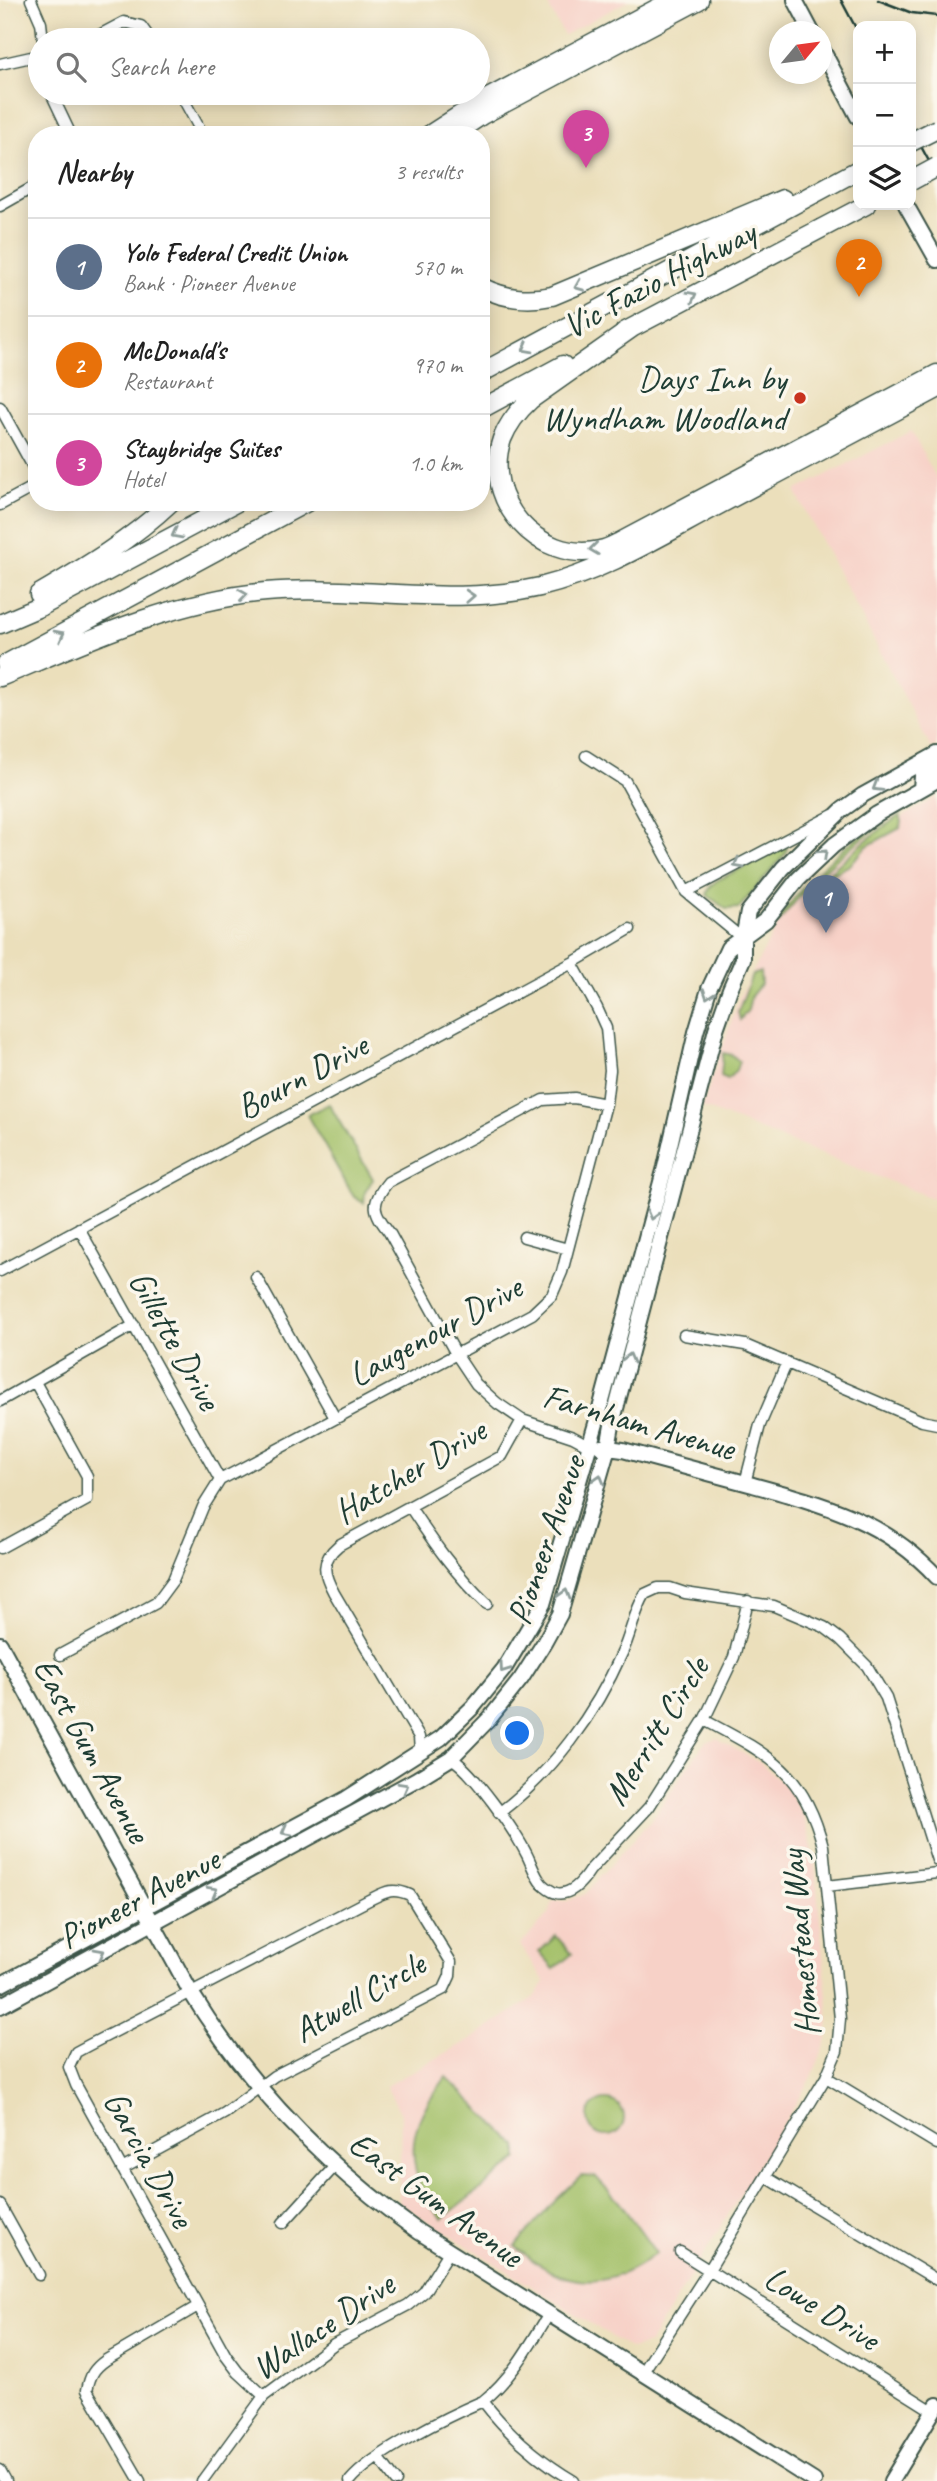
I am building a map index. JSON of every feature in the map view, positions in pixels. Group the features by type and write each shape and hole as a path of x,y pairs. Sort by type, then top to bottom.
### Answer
{"highway":[{"path":"490,97 673,0"},
{"path":"466,126 699,0"},
{"path":"443,126 475,105"},
{"path":"916,140 937,129"},
{"path":"916,178 937,167"},
{"path":"490,291 520,299 552,296 799,192 852,173"},
{"name":"Vic Fazio Highway","path":"490,368 852,173"},
{"name":"Vic Fazio Highway","path":"490,404 856,210"},
{"path":"632,328 530,400 516,414 502,439 497,463 499,484 508,508 525,529 547,544 572,551 600,550 620,542 937,374"},
{"path":"0,677 139,620 237,596 268,592 322,591 471,596 512,592 570,578 625,555 937,389"},
{"path":"0,624 36,596 98,560 160,511"},
{"path":"0,624 42,606 220,511"},
{"path":"0,667 290,511"}],"main road":[{"path":"795,0 806,21"},
{"path":"832,69 853,108"},
{"path":"909,210 937,260"},
{"name":"Pioneer Avenue","path":"0,2006 415,1780 450,1758 490,1718 521,1679 560,1614 608,1448 613,1420 716,1029 743,959 743,939 748,912 783,868 842,810 863,795 937,754"},
{"path":"921,788 922,776 937,765"},
{"name":"Pioneer Avenue","path":"0,1985 346,1799 441,1738 473,1707 504,1669 543,1604 590,1446 665,1167 689,1060 709,989 728,948 766,920 798,878 834,845 877,814 937,780"},
{"path":"682,1163 674,1153 693,1075 689,1060"},
{"name":"Farnham Avenue","path":"590,1446 608,1448 825,1504 863,1521 935,1569"},
{"name":"East Gum Avenue","path":"0,1644 190,1991 214,2030 259,2088 335,2166 384,2207 449,2252 814,2481"},
{"path":"891,2481 935,2408"}],"street":[{"path":"31,0 42,28"},
{"path":"112,28 124,22 142,28"},
{"path":"0,64 28,58"},
{"path":"57,105 67,126"},
{"path":"187,105 198,126"},
{"path":"0,206 28,190"},
{"path":"0,407 28,458"},
{"path":"0,505 28,490"},
{"path":"586,756 625,781 686,892 743,939"},
{"path":"686,892 842,810"},
{"name":"Bourn Drive","path":"0,1271 572,963 630,929"},
{"name":"Laugenour Drive","path":"220,1480 532,1314 546,1302 557,1285 568,1249 606,1104 610,1070 606,1028 572,963"},
{"name":"Farnham Avenue","path":"590,1446 573,1437 522,1420 486,1394 456,1354 374,1206 378,1194 388,1182 543,1100 574,1098 606,1104"},
{"name":"Gillette Drive","path":"79,1228 220,1480"},
{"path":"524,1237 568,1249"},
{"path":"256,1277 335,1418"},
{"path":"0,1401 134,1325"},
{"path":"684,1335 745,1345 922,1421 937,1424"},
{"path":"745,1483 760,1425 787,1362"},
{"path":"0,1548 87,1500 87,1476 35,1382"},
{"name":"Hatcher Drive","path":"420,1752 419,1737 334,1593 326,1578 324,1566 330,1553 339,1545 502,1456 522,1420"},
{"path":"60,1656 156,1603 173,1580 203,1507 220,1480"},
{"path":"410,1507 463,1583 487,1605"},
{"path":"499,1813 518,1799 566,1746 595,1705 621,1654 645,1594 658,1588 670,1588 685,1593 774,1606 824,1627 841,1639 867,1666 886,1698 937,1860"},
{"name":"Merritt Circle","path":"450,1758 462,1764 499,1813 527,1854 543,1886 556,1893 569,1891 582,1882 590,1870 649,1808 704,1720 734,1657 748,1601"},
{"name":"Homestead Way","path":"643,2372 709,2270 826,2077 837,2051 841,2019 823,1846 807,1801 792,1779 772,1759 704,1720"},
{"path":"827,1886 937,1873"},
{"name":"Atwell Circle","path":"190,1991 384,1892 398,1890 410,1895 451,1962 450,1976 444,1989 274,2076 259,2088"},
{"name":"Garcia Drive","path":"190,1991 76,2053 69,2067 76,2085 226,2356 238,2372 264,2396"},
{"path":"826,2077 937,2144"},
{"path":"122,2169 225,2113 259,2088"},
{"path":"283,2223 335,2166"},
{"path":"766,2177 937,2280"},
{"path":"0,2205 39,2275"},
{"name":"Wallace Drive","path":"202,2481 264,2396 334,2344 408,2305 424,2291 449,2252"},
{"name":"Lowe Drive","path":"680,2252 935,2408"},
{"path":"140,2481 87,2390 90,2377 95,2368 106,2360 198,2306"},
{"path":"350,2481 378,2458 483,2400 512,2373 550,2314"},
{"path":"483,2400 515,2439 537,2458 574,2481"},
{"path":"378,2458 396,2481"}],"shaded area":[{"path":"545,0 630,0 564,35"},
{"path":"911,431 937,479 937,745 931,748 795,491"},
{"path":"937,797 937,1200 702,1107 740,996 792,897 864,839"},
{"path":"716,1738 762,1764 784,1784 803,1814 814,1855 829,2019 826,2043 811,2079 649,2344 631,2349 399,2203 401,2114 386,2086 473,2038 536,1996 545,1982 520,1945 549,1914 553,1900 567,1901 585,1894 654,1816 705,1742"}],"green space":[{"path":"900,815 900,828 867,846 850,865 834,873 821,886 817,883 864,842"},
{"path":"884,820 885,822 827,869 801,895 778,924 775,923 798,893 824,866 853,841"},
{"path":"785,846 786,853 739,908 726,909 707,895 716,881"},
{"path":"760,972 761,984 751,996 748,1010 740,1020 738,1012 752,975"},
{"path":"723,1053 732,1055 739,1061 736,1070 728,1079 721,1076"},
{"path":"329,1104 373,1179 365,1192 364,1203 354,1197 307,1115"},
{"path":"556,1936 572,1954 554,1969 539,1952"},
{"path":"446,2077 518,2147 518,2159 442,2219 419,2183 414,2141 422,2114"},
{"path":"606,2100 619,2105 624,2118 619,2131 606,2136 593,2131 588,2118 593,2105"},
{"path":"581,2176 596,2177 619,2202 656,2253 619,2275 584,2281 550,2271 515,2246"}],"railway":[{"path":"841,0 853,23"},
{"path":"878,0 912,13 937,16"},
{"path":"916,137 937,176"}],"place":[{"name":"Staybridge Suites","path":"586,168"},
{"name":"McDonald's","path":"859,297"},
{"name":"Days Inn by Wyndham Woodland","path":"800,398"},
{"name":"Yolo Federal Credit Union","path":"826,933"}]}
